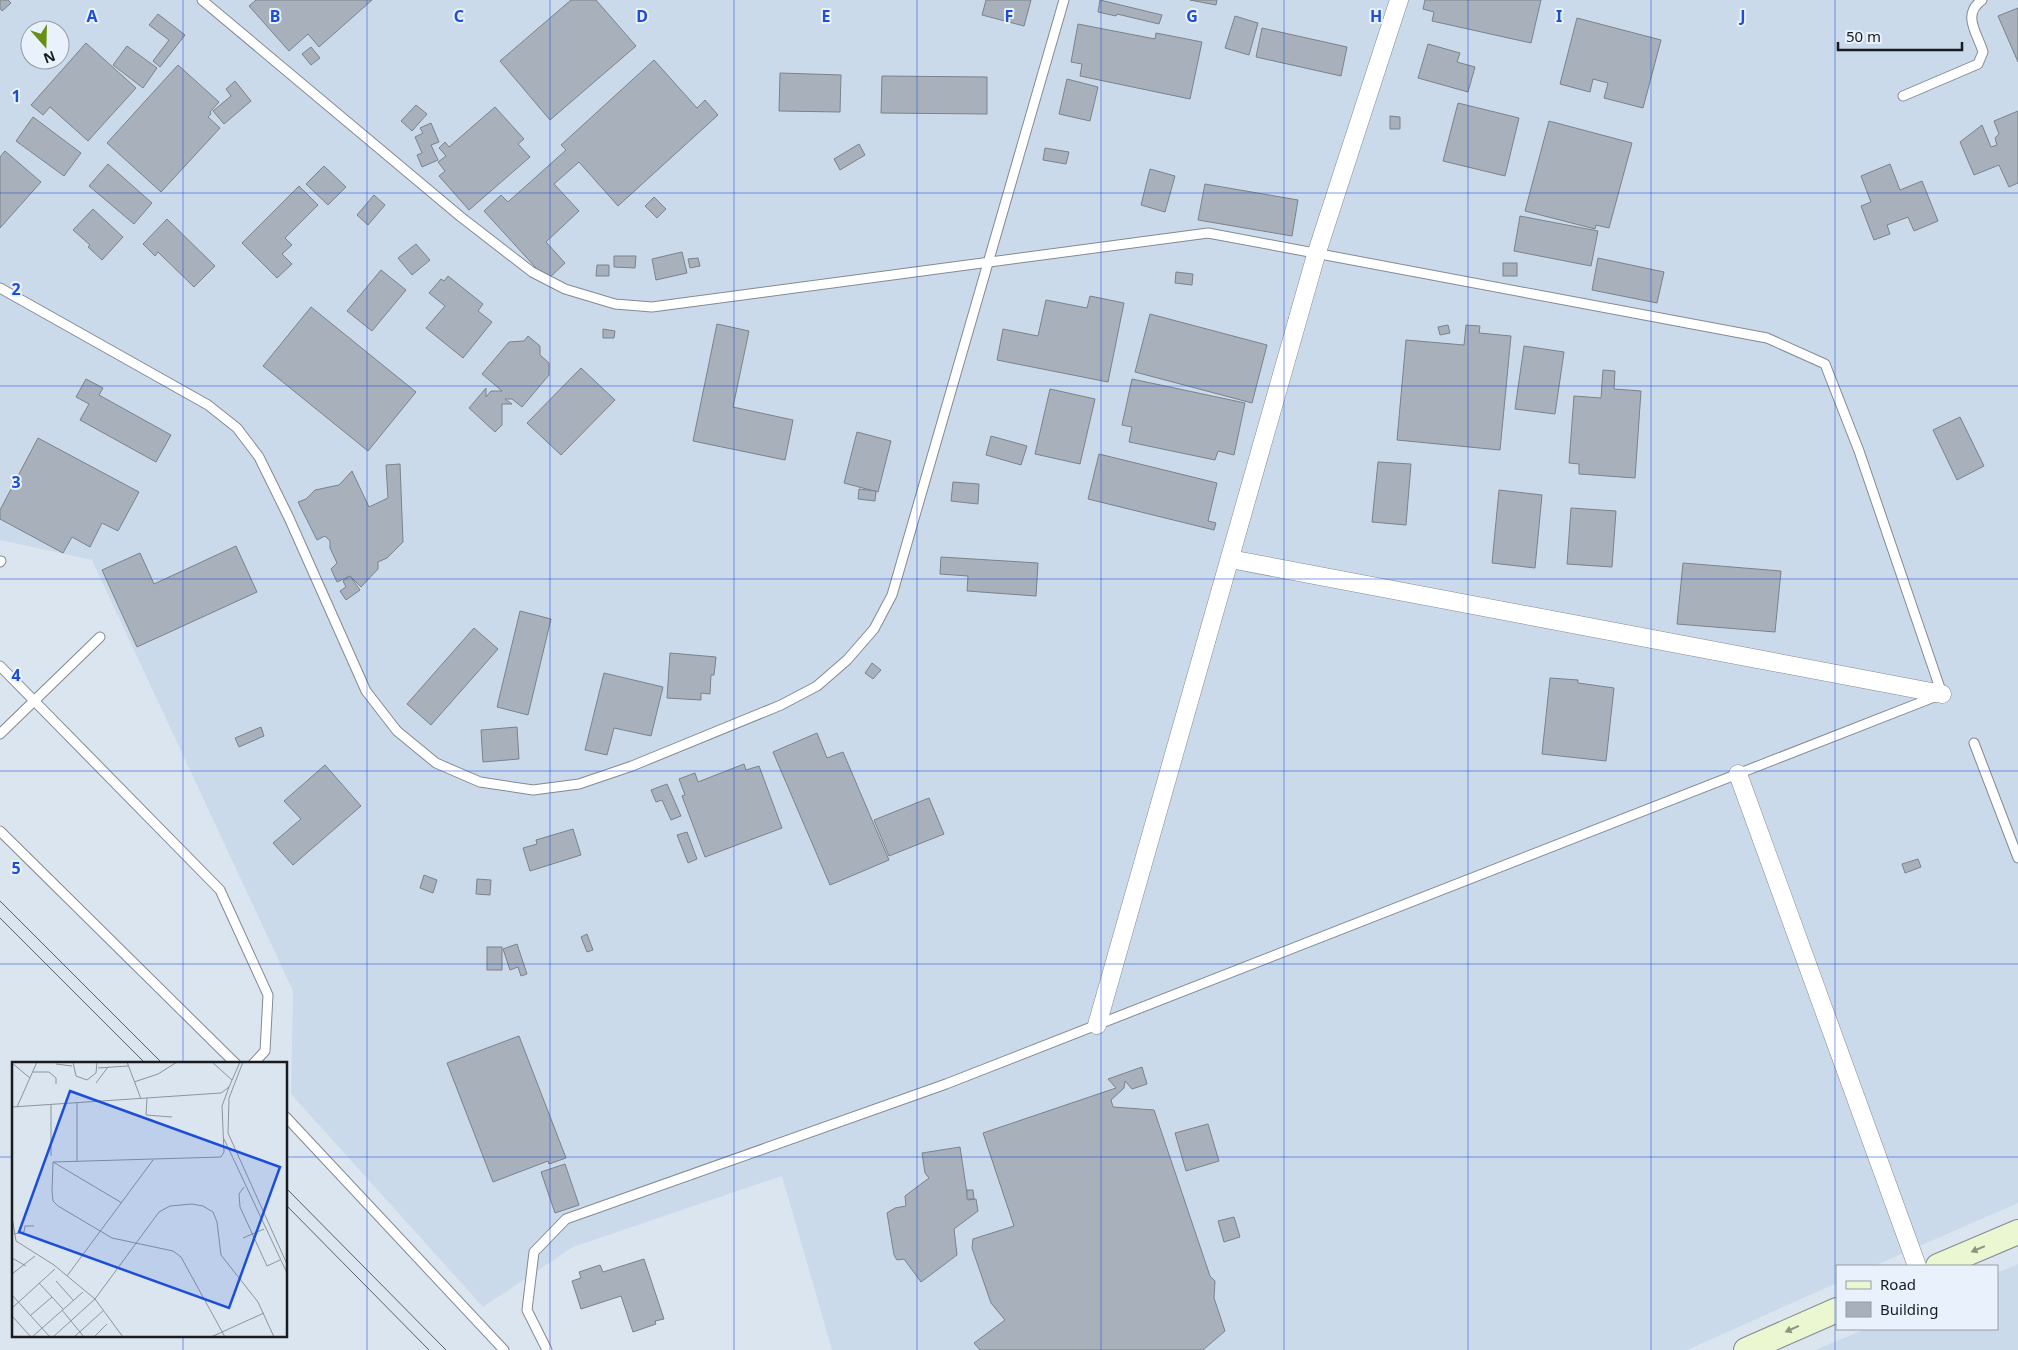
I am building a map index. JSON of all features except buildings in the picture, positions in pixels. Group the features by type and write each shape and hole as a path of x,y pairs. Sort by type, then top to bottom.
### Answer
{"main road":[{"path":"1940,1265 2018,1232"},
{"path":"1746,1350 1836,1310"}],"street":[{"path":"1097,1025 1316,255 1400,0"},
{"path":"1230,559 1942,694"},
{"path":"1738,774 1917,1265"}],"lane":[{"path":"202,0 461,217 532,272 565,289 615,304 652,307 1208,233 1316,255 1767,338 1825,364 1859,451 1942,694 946,1084 566,1218 534,1252 527,1310 547,1350"},
{"path":"0,288 208,405 237,428 259,458 280,500 366,691 397,731 436,762 480,782 533,790 578,784 632,766 781,705 817,686 847,660 874,629 892,595 1064,0"},
{"path":"1903,96 1978,64 1983,52 1972,26 1971,17 1974,9 1982,0"},
{"path":"0,734 100,638"},
{"path":"0,666 220,890 268,995 265,1051 255,1062"},
{"path":"1974,743 2018,858"},
{"path":"0,831 234,1062"},
{"path":"288,1119 504,1350"}],"shaded area":[{"path":"0,0 2018,0 2018,1203 1876,1265 1836,1265 1836,1283 1687,1350 832,1350 782,1176 573,1247 483,1307 291,1094 293,991 92,560 0,540"},
{"path":"2018,1264 2018,1350 1815,1350 1863,1330 1998,1330 1998,1273"}],"tram line":[{"path":"0,901 161,1062"},
{"path":"0,918 144,1062"},
{"path":"288,1190 446,1350"},
{"path":"288,1207 429,1350"}]}
